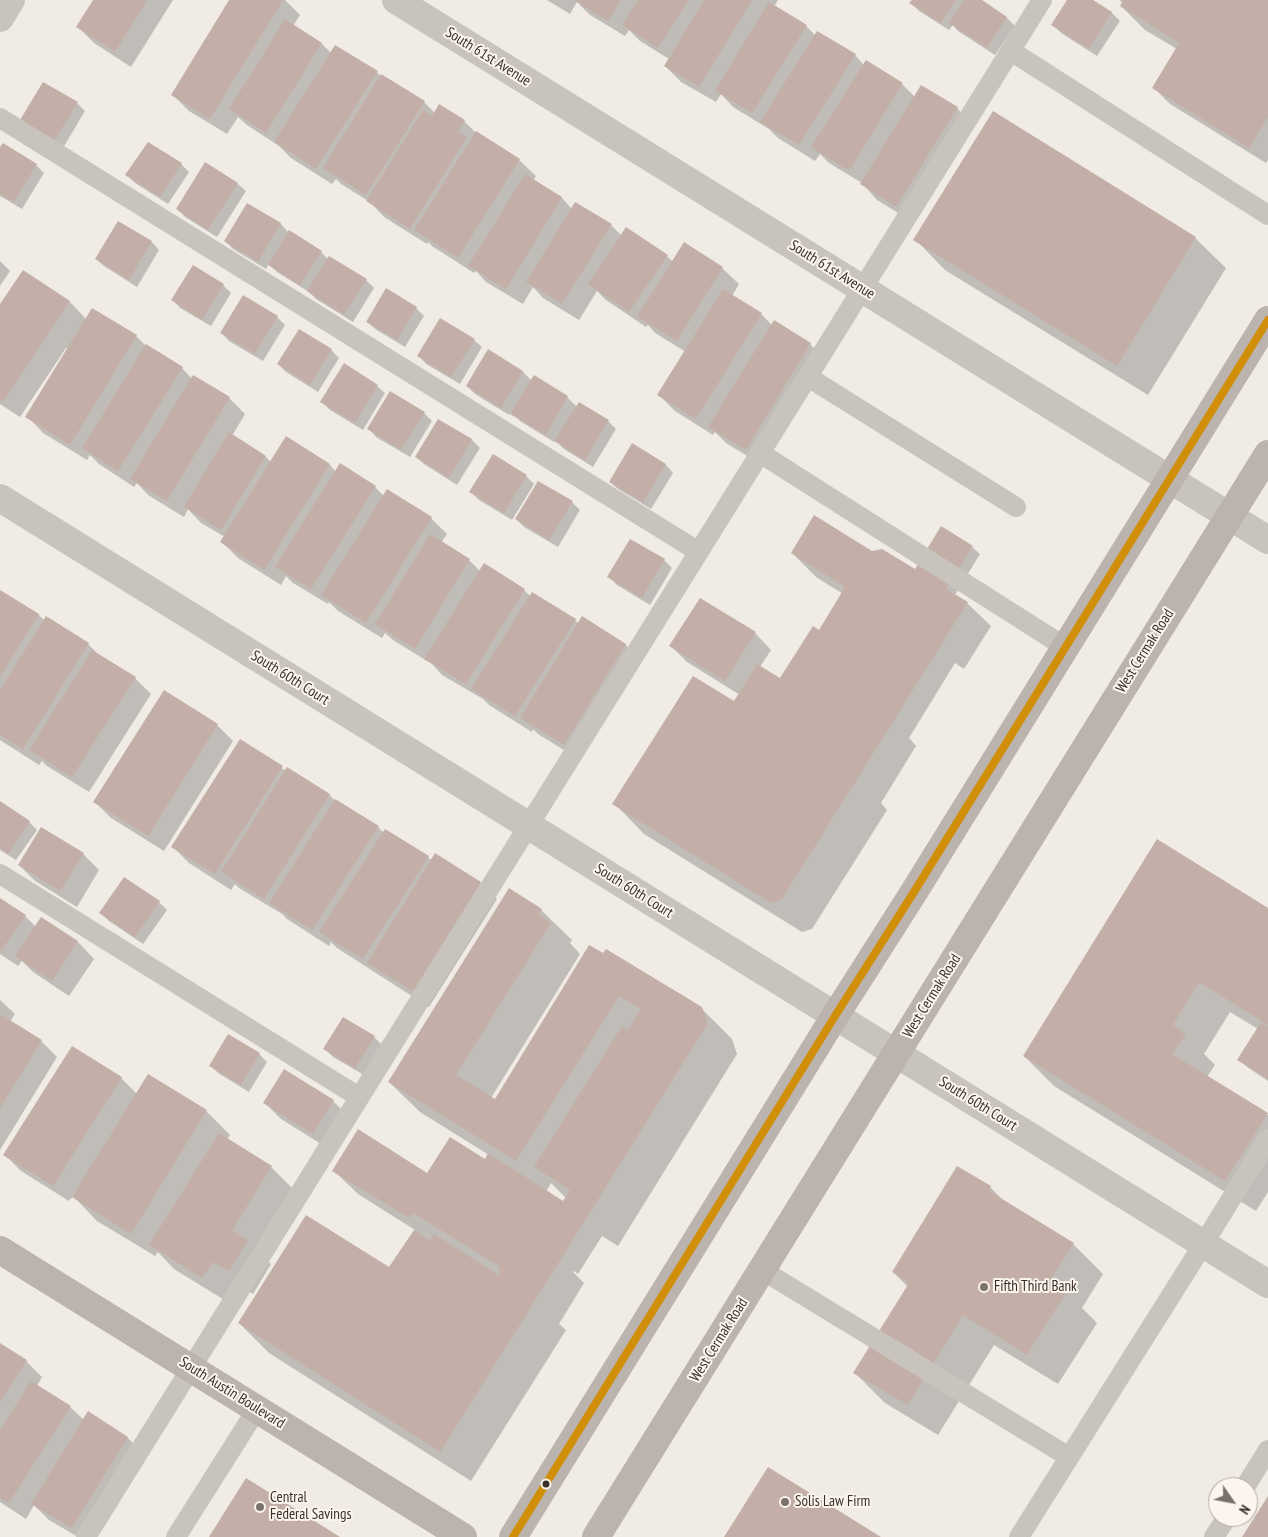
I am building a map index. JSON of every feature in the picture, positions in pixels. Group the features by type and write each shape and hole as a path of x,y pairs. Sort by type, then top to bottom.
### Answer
{"main road":[{"path":"513,1537 834,1016 1268,320"},
{"name":"West Cermak Road","path":"596,1537 1268,454"},
{"name":"South Austin Boulevard","path":"0,1250 463,1537"}],"street":[{"path":"0,18 11,0"},
{"name":"South 61st Avenue","path":"396,0 1268,540"},
{"name":"South 60th Court","path":"0,498 1268,1284"}],"lane":[{"path":"86,1537 1011,51 1037,2"},
{"path":"1011,51 1268,215"},
{"path":"0,118 699,552"},
{"path":"808,377 1016,507"},
{"path":"760,453 1065,647"},
{"path":"0,874 360,1097"},
{"path":"1019,1537 1268,1139"},
{"path":"762,1270 1069,1457"},
{"path":"176,1537 257,1409"},
{"path":"1251,1477 1268,1450"}],"building":[{"path":"93,0 147,0 115,52 76,27"},
{"path":"229,0 283,0 210,119 171,95"},
{"path":"574,0 621,0 608,21"},
{"path":"638,0 689,0 658,48 622,25"},
{"path":"704,0 752,0 699,87 664,66"},
{"path":"912,0 956,0 941,23 909,3"},
{"path":"964,0 982,0 1007,17 987,48 949,23"},
{"path":"1067,0 1093,0 1112,12 1089,49 1051,25"},
{"path":"1123,0 1268,0 1268,117 1249,148 1152,88 1179,43 1120,6"},
{"path":"769,2 807,25 752,113 715,91"},
{"path":"285,19 322,43 266,133 229,109"},
{"path":"817,31 856,54 799,145 760,122"},
{"path":"335,45 378,71 316,169 274,142"},
{"path":"866,60 903,83 849,171 811,147"},
{"path":"381,74 425,101 366,195 323,168"},
{"path":"43,82 78,102 54,141 20,120"},
{"path":"921,85 958,107 896,207 860,184"},
{"path":"439,104 465,120 458,132 467,137 410,229 366,201 423,110 432,116"},
{"path":"993,111 1196,237 1117,366 913,240"},
{"path":"476,131 520,159 458,258 414,230"},
{"path":"148,142 182,163 160,197 125,175"},
{"path":"3,143 37,164 14,202 0,194 0,147"},
{"path":"205,162 238,183 208,230 176,209"},
{"path":"525,174 562,197 506,289 468,266"},
{"path":"575,202 612,224 562,304 526,282"},
{"path":"247,203 281,223 258,262 224,241"},
{"path":"118,221 152,241 129,280 95,259"},
{"path":"626,227 668,255 629,312 588,284"},
{"path":"289,230 322,251 300,285 268,265"},
{"path":"684,242 723,267 677,341 637,317"},
{"path":"329,256 367,279 344,315 307,291"},
{"path":"193,265 224,284 202,320 171,300"},
{"path":"23,270 70,301 3,402 0,400 0,304"},
{"path":"386,288 417,307 397,340 366,322"},
{"path":"723,289 762,313 696,419 657,395"},
{"path":"243,295 278,316 255,354 220,333"},
{"path":"92,308 137,335 70,445 25,417"},
{"path":"440,318 475,339 451,377 417,356"},
{"path":"774,320 811,343 746,450 708,427"},
{"path":"299,329 332,349 310,385 277,364"},
{"path":"146,344 183,367 118,471 82,448"},
{"path":"488,349 523,371 501,408 466,386"},
{"path":"344,363 378,385 355,423 320,402"},
{"path":"193,375 230,397 167,501 130,479"},
{"path":"534,375 568,396 546,435 510,414"},
{"path":"390,391 425,412 401,450 367,429"},
{"path":"579,402 609,420 585,460 554,441"},
{"path":"438,419 472,439 449,478 415,457"},
{"path":"229,432 266,456 221,530 184,507"},
{"path":"286,436 330,464 264,570 220,542"},
{"path":"632,443 666,464 643,502 609,482"},
{"path":"493,454 527,475 504,513 469,492"},
{"path":"340,463 376,486 311,589 275,567"},
{"path":"538,481 573,501 549,540 515,519"},
{"path":"387,489 432,517 366,623 321,595"},
{"path":"814,515 872,551 882,549 915,569 941,526 973,546 946,589 968,602 782,899 771,903 612,804 693,676 734,701 757,664 780,678 813,626 819,630 845,587 791,553"},
{"path":"430,534 470,559 415,649 375,624"},
{"path":"630,539 665,559 642,598 607,577"},
{"path":"484,563 525,589 466,684 424,659"},
{"path":"0,590 39,614 0,677"},
{"path":"532,592 576,619 515,716 471,689"},
{"path":"700,598 756,632 725,681 669,646"},
{"path":"46,616 89,643 23,749 0,735 0,690"},
{"path":"582,616 626,644 564,745 520,718"},
{"path":"92,650 136,677 72,777 29,750"},
{"path":"164,690 218,724 148,836 93,802"},
{"path":"240,739 283,766 215,874 171,847"},
{"path":"287,767 330,794 264,899 221,872"},
{"path":"335,799 379,826 312,930 269,903"},
{"path":"0,801 30,821 8,854 0,848"},
{"path":"41,827 84,853 60,891 18,865"},
{"path":"385,829 429,856 363,959 319,932"},
{"path":"1157,839 1268,908 1268,1025 1199,982 1173,1025 1186,1034 1172,1054 1268,1113 1225,1181 1023,1056"},
{"path":"435,853 481,882 413,991 367,963"},
{"path":"124,877 160,901 135,937 99,913"},
{"path":"509,888 542,909 539,915 551,923 456,1075 495,1099 589,945 603,953 606,949 702,1007 708,1023 440,1452 238,1323 306,1215 389,1267 414,1230 430,1241 434,1234 500,1276 499,1266 413,1213 409,1218 332,1171 358,1129 427,1173 450,1137 485,1159 488,1153 563,1201 570,1190 534,1167 622,1026 628,1030 641,1009 619,996 516,1161 388,1082"},
{"path":"0,898 26,915 1,951 0,950"},
{"path":"41,917 78,941 52,981 15,956"},
{"path":"0,1014 42,1040 0,1108"},
{"path":"343,1017 375,1036 355,1068 323,1049"},
{"path":"1261,1022 1268,1027 1268,1079 1237,1060"},
{"path":"228,1034 260,1053 241,1085 209,1066"},
{"path":"72,1046 122,1077 53,1186 3,1155"},
{"path":"284,1069 334,1100 313,1134 263,1103"},
{"path":"148,1074 207,1110 131,1234 72,1197"},
{"path":"219,1133 272,1166 232,1230 248,1240 229,1271 213,1262 202,1278 149,1245"},
{"name":"Fifth Third Bank","path":"957,1166 991,1186 989,1191 1074,1243 1050,1280 1067,1291 1027,1355 963,1315 908,1405 853,1373 909,1283 892,1272"},
{"path":"0,1343 27,1360 0,1402"},
{"path":"31,1381 71,1406 9,1503 0,1498 0,1430"},
{"path":"88,1411 128,1437 72,1528 31,1504"},
{"name":"Solis Law Firm","path":"768,1467 881,1537 724,1537"},
{"name":"Central Federal Savings","path":"246,1478 340,1537 209,1537"},
{"path":"1268,1496 1268,1537 1242,1537 1248,1527 1258,1527 1258,1512"}],"transit line":[{"path":"513,1537 1268,320"}],"place":[{"name":"Fifth Third Bank","path":"984,1287"},
{"name":"Solis Law Firm","path":"785,1502"},
{"name":"Central Federal Savings","path":"260,1507"}]}
